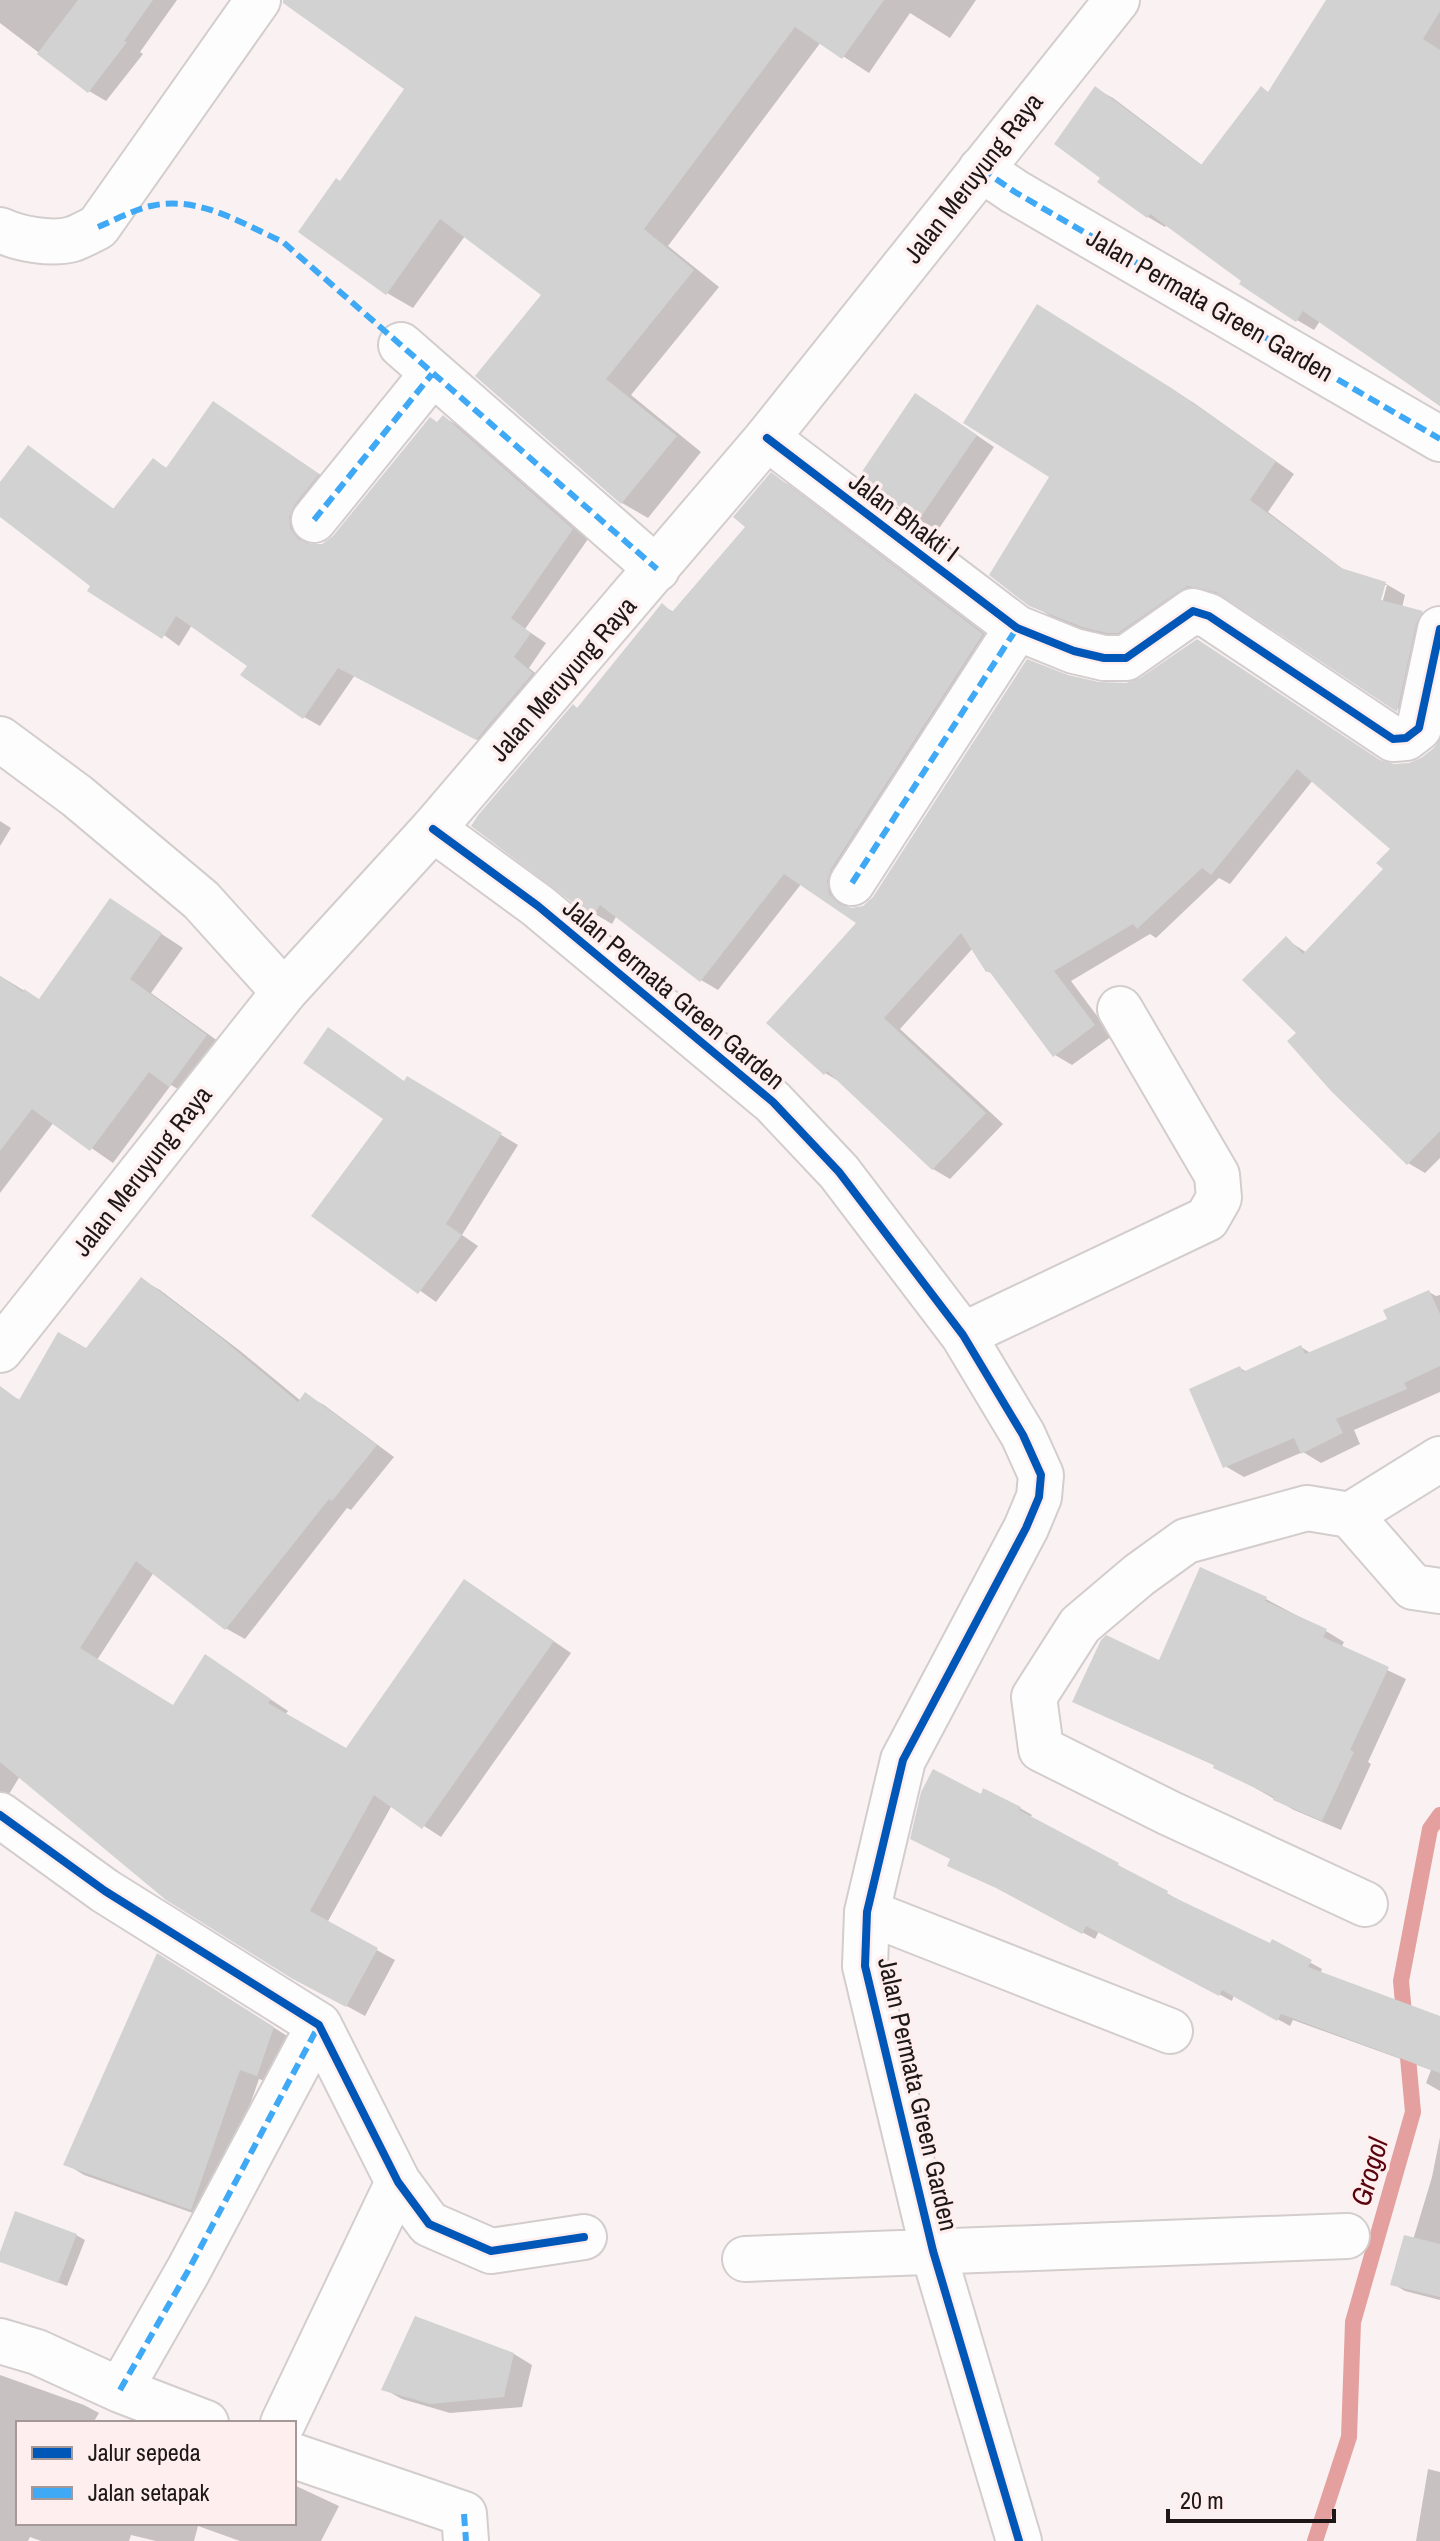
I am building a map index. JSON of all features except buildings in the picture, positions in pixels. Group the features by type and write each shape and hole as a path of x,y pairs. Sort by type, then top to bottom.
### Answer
{"street":[{"path":"0,230 12,236 49,240 72,239 98,227 258,0"},
{"name":"Jalan Meruyung Raya","path":"0,1350 284,992 433,829 767,438 1117,0"},
{"name":"Jalan Permata Green Garden","path":"981,169 1440,439"},
{"path":"314,520 417,360 657,569"},
{"name":"Jalan Bhakti I","path":"767,438 1017,628 1074,651 1104,658 1126,658 1193,611 1209,616 1393,739 1406,738 1419,728 1440,629"},
{"path":"852,883 1017,628"},
{"path":"0,739 77,796 201,900 284,992"},
{"name":"Jalan Permata Green Garden","path":"433,829 538,906 773,1102 839,1172 963,1335 1023,1435 1041,1475 1039,1497 1026,1528 903,1760 867,1912 865,1966 933,2251 1019,2541"},
{"path":"963,1335 1207,1219 1219,1198 1217,1175 1120,1009"},
{"path":"1350,1515 1440,1459"},
{"path":"1365,1904 1169,1813 1041,1749 1034,1697 1080,1625 1139,1575 1186,1541 1307,1508 1350,1515 1413,1587 1440,1591"},
{"path":"0,1815 105,1891 319,2025 398,2182 429,2224 491,2251 584,2237"},
{"path":"867,1912 1170,2031"},
{"path":"120,2390 188,2271 319,2025"},
{"path":"284,2421 398,2182"},
{"path":"745,2259 1347,2236"},
{"path":"0,2341 37,2352 120,2390 201,2421"},
{"path":"296,2457 464,2514 466,2541"}],"waterway":[{"name":"Grogol","path":"1315,2541 1349,2437 1353,2322 1413,2112 1401,1981 1430,1829 1440,1815"}],"marked path":[{"path":"981,169 1015,192 1440,439"},
{"path":"98,227 151,206 186,204 235,219 283,242 657,569"},
{"path":"314,520 432,374"},
{"path":"852,883 1017,628 1021,629"},
{"path":"120,2390 188,2271 319,2025"},
{"path":"464,2514 466,2541"}],"cycle path":[{"path":"767,438 1017,628 1074,651 1104,658 1126,658 1193,611 1209,616 1393,739 1406,738 1419,728 1440,629"},
{"path":"433,829 538,906 773,1102 839,1172 963,1335 1023,1435 1041,1475 1039,1497 1026,1528 903,1760 867,1912 865,1966 933,2251 1019,2541"},
{"path":"0,1815 105,1891 319,2025 398,2182 429,2224 491,2251 584,2237"}]}
